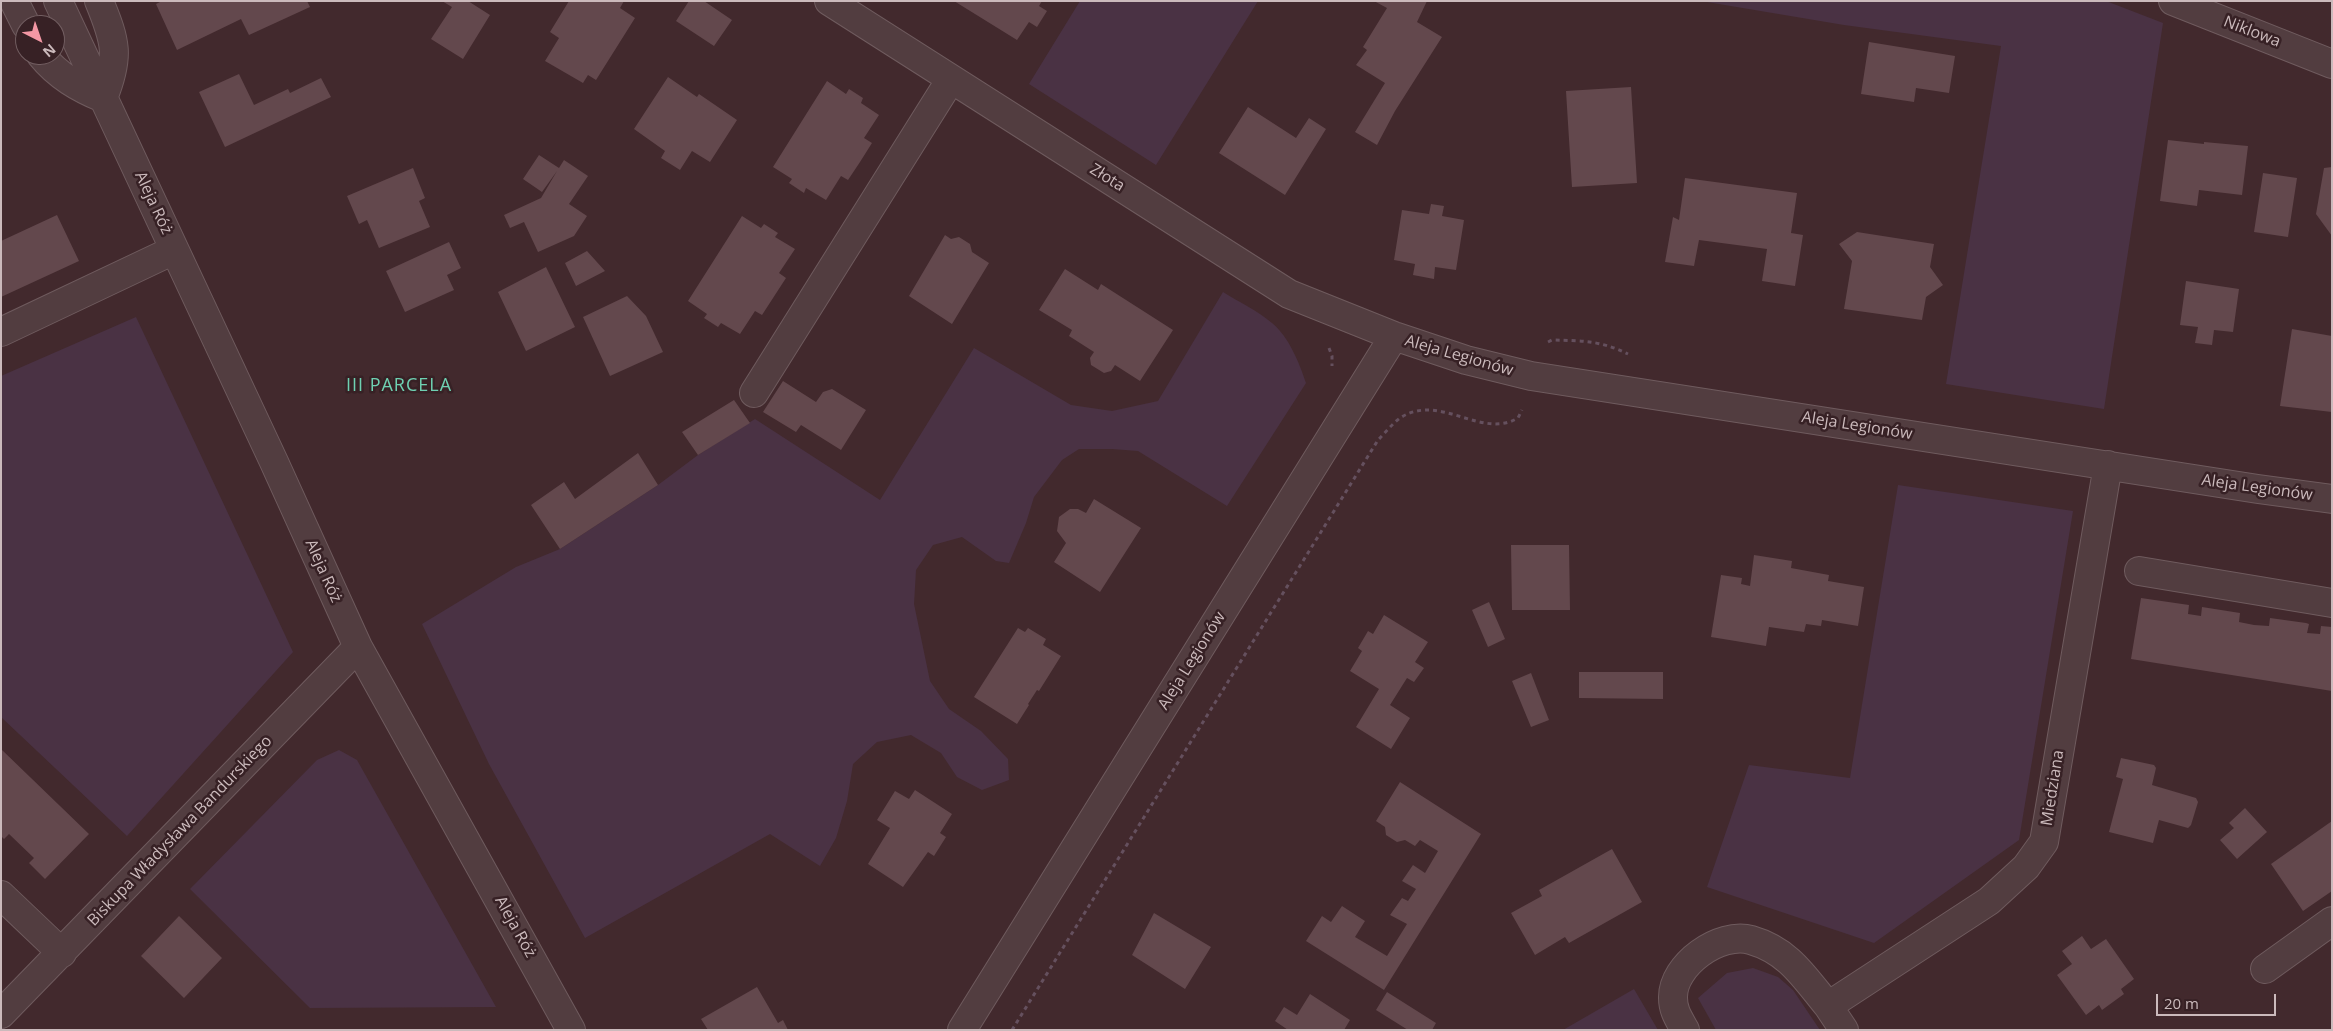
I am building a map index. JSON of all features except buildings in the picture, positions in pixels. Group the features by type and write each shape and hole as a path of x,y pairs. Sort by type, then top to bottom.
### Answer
{"street":[{"path":"14,1 21,15"},
{"name":"Aleja Róż","path":"58,1 358,647 571,1030"},
{"path":"52,65 68,80 82,89 103,98 113,73 115,53 113,36 99,1"},
{"name":"Złota","path":"829,1 1289,294 1394,336"},
{"name":"Niklowa","path":"2173,1 2332,64"},
{"path":"754,393 951,79"},
{"path":"1,332 174,250"},
{"name":"Aleja Legionów","path":"962,1030 1394,336 1466,360 1531,376 2332,499"},
{"name":"Miedziana","path":"1828,1006 1989,901 2026,867 2044,842 2108,465"},
{"path":"2139,571 2332,603"},
{"name":"Biskupa Władysława Bandurskiego","path":"1,1014 358,647"},
{"path":"1,895 62,953"},
{"path":"2265,969 2332,921"},
{"path":"1685,1030 1675,1013 1673,996 1676,981 1688,964 1712,947 1730,939 1749,939 1787,956 1828,1006 1844,1030"}],"path":[{"path":"1325,344 1330,349 1333,362 1332,369"},
{"path":"1012,1030 1378,440 1400,418 1416,412 1437,409 1489,424 1504,424 1518,418 1523,407"}],"shaded area":[{"path":"1080,1 1258,1 1156,165 1029,84"},
{"path":"1701,1 2106,1 2163,23 2104,409 1946,384 2001,46 1844,25"},
{"path":"1223,292 1261,314 1284,335 1293,350 1306,383 1227,506 1138,451 1079,449 1062,460 1034,497 1026,523 1009,563 996,561 962,537 933,545 916,570 914,604 930,681 949,709 981,731 1008,759 1009,780 982,790 957,777 941,753 911,735 877,742 853,764 847,801 836,838 820,866 770,834 585,938 489,764 422,624 516,567 560,549 658,485 698,455 755,419 880,500 974,348 1071,405 1112,411 1158,401"},
{"path":"136,317 293,652 127,836 1,717 1,376"},
{"path":"1898,485 2073,511 2019,840 1874,943 1707,887 1749,765 1850,778"},
{"path":"339,750 357,760 496,1007 310,1008 190,889 317,760"},
{"path":"1753,968 1778,977 1793,990 1820,1030 1716,1030 1698,998 1727,973"},
{"path":"1634,989 1658,1030 1563,1030"}],"district":[{"name":"III PARCELA","path":"399,386"}]}
